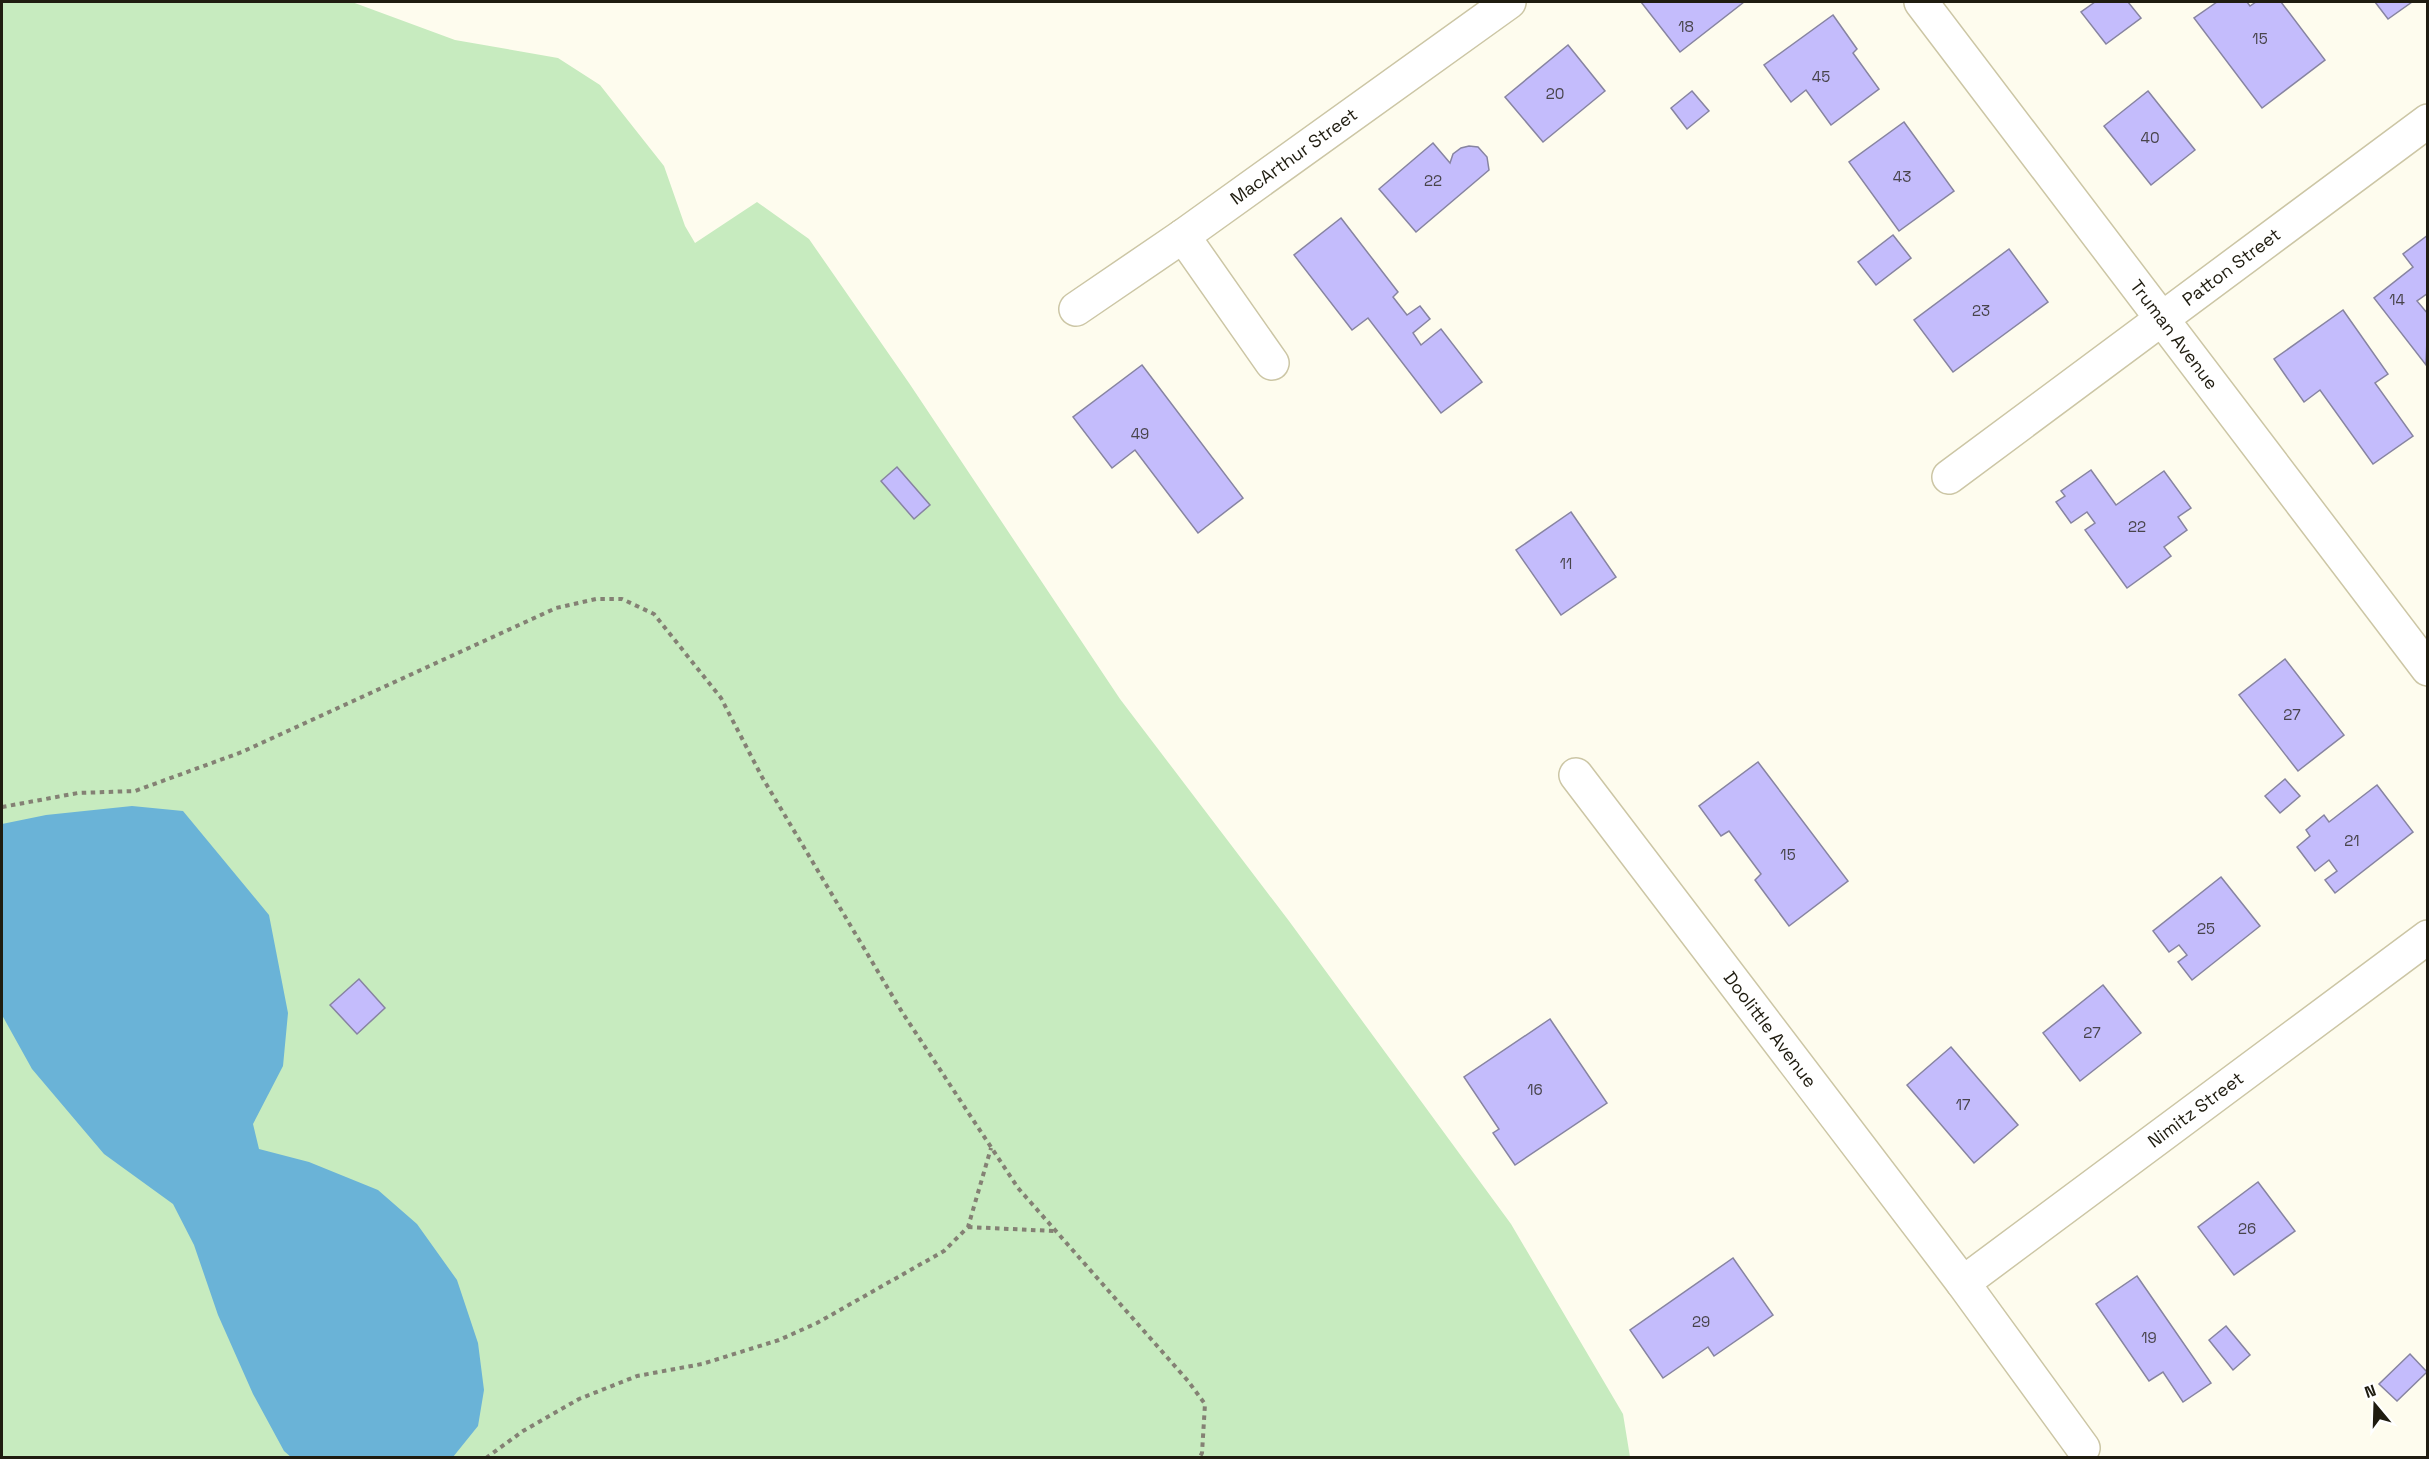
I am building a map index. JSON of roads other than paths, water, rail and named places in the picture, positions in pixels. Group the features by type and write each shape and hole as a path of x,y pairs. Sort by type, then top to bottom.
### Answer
{"street":[{"name":"MacArthur Street","path":"1076,309 1183,236 1509,2"},
{"name":"Truman Avenue","path":"1921,2 2427,669"},
{"name":"Patton Street","path":"1949,477 2427,121"},
{"path":"1183,236 1272,363"},
{"name":"Doolittle Avenue","path":"1576,775 1963,1283 2083,1449"},
{"name":"Nimitz Street","path":"1963,1283 2427,936"}],"water":[{"path":"132,806 183,811 269,915 288,1013 283,1066 253,1124 259,1149 309,1162 378,1190 417,1224 457,1280 478,1343 484,1390 478,1426 453,1457 292,1458 284,1451 253,1394 218,1315 194,1245 173,1204 104,1154 32,1069 2,1015 2,824 46,815"}]}
